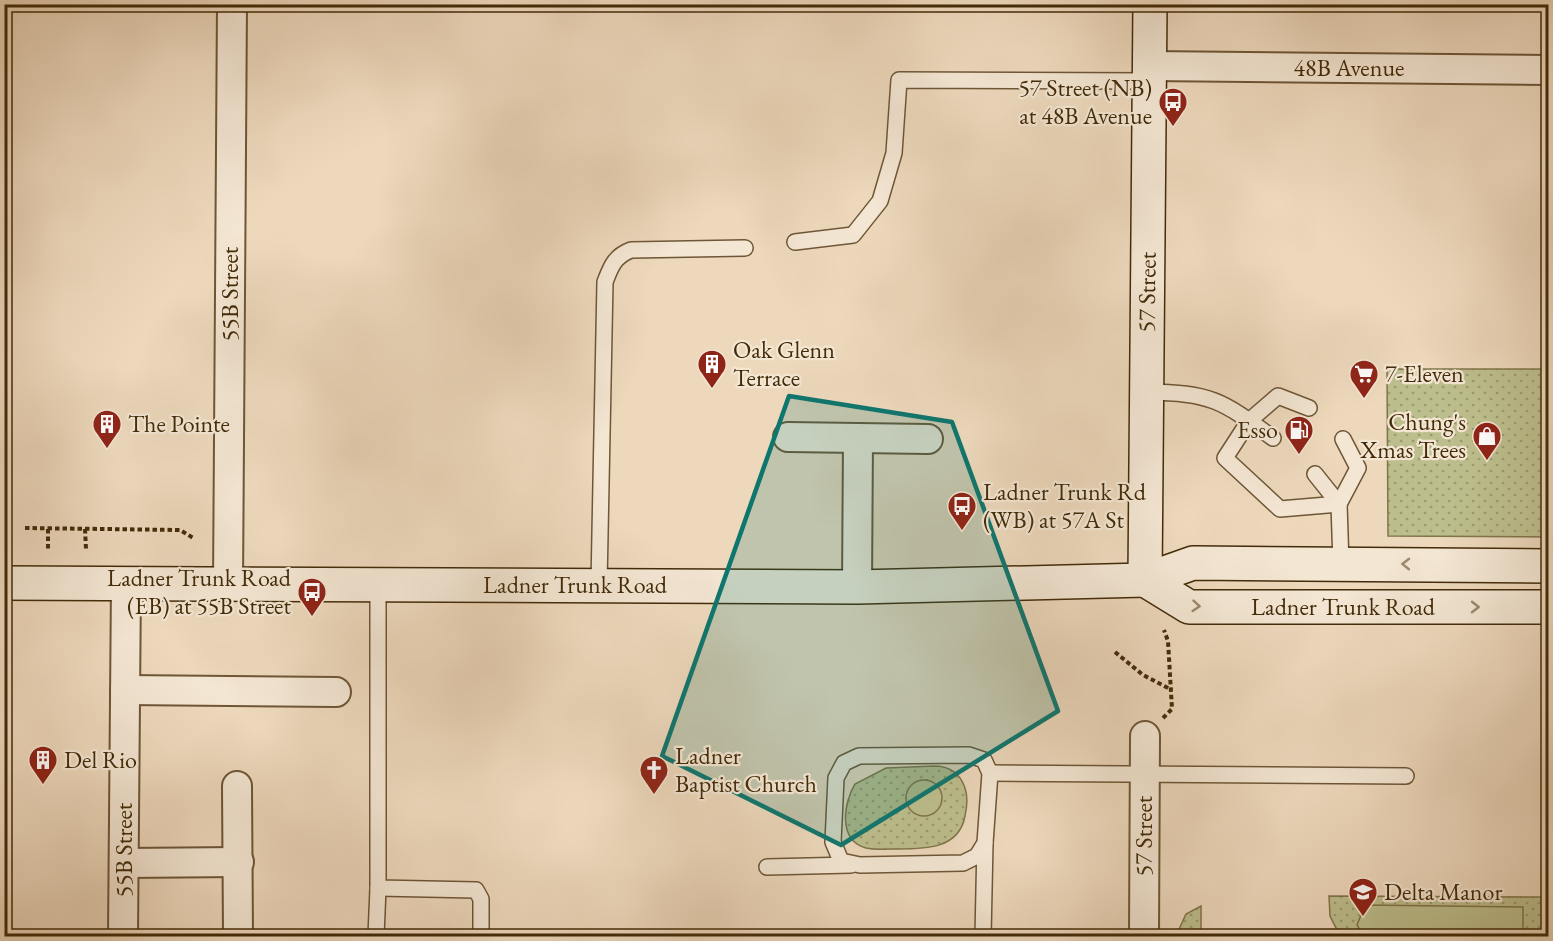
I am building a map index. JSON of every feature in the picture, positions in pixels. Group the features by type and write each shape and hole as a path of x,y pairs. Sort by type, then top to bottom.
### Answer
{"main road":[{"name":"57 Street","path":"1145,580 1150,4"},
{"name":"Ladner Trunk Road","path":"4,583 857,586 1145,580 1193,562 1548,566"},
{"name":"Ladner Trunk Road","path":"1145,580 1189,607 1548,607"}],"street":[{"name":"55B Street","path":"228,584 232,4"},
{"name":"48B Avenue","path":"1150,74 1548,70"},
{"path":"788,437 928,439"},
{"path":"857,586 858,438"},
{"name":"55B Street","path":"123,936 126,583"},
{"path":"125,690 336,692"},
{"name":"57 Street","path":"1144,936 1145,736"},
{"path":"237,786 238,936"},
{"path":"124,863 239,862"}],"lane":[{"path":"795,242 853,235 880,201 894,153 900,80 1150,74"},
{"path":"599,584 605,282 619,255 631,250 745,249"},
{"path":"1146,392 1189,393 1210,398 1228,405 1273,438"},
{"path":"1310,408 1278,396 1249,421 1225,458 1280,509 1339,504"},
{"path":"1341,564 1339,504 1358,468 1343,439"},
{"path":"1315,474 1339,504"},
{"path":"376,936 378,583"},
{"path":"860,865 841,861 833,842 836,778 844,763 859,756 969,755 984,760 990,772 985,843 983,936"},
{"path":"990,772 1406,776"},
{"path":"767,867 963,863 977,856 985,843"},
{"path":"378,888 476,890 481,899 481,936"}],"path":[{"path":"26,528 180,530 195,540"},
{"path":"48,529 48,549"},
{"path":"85,529 86,549"},
{"path":"1145,736 1172,709 1168,640 1164,630"},
{"path":"1116,652 1143,675 1172,690"}],"highlighted area":[{"path":"789,396 952,422 1058,711 841,845 662,756"}],"green space":[{"path":"1387,369 1548,369 1548,537 1388,536"},
{"path":"940,766 957,774 965,788 967,802 962,827 956,835 939,845 919,848 873,849 857,844 850,837 847,829 846,810 851,792 855,784 886,768","holes":["927,780 937,786 910,809 906,797"]},
{"path":"924,780 937,785 942,798 937,811 924,816 911,811 906,798 911,785"},
{"path":"1329,896 1548,897 1548,936 1340,936 1330,916"},
{"path":"1365,905 1523,907 1523,936 1364,936 1357,925"},
{"path":"1201,906 1201,936 1176,936 1186,914"}],"place":[{"name":"57 Street (NB) at 48B Avenue","path":"1173,128"},
{"name":"Oak Glenn Terrace","path":"712,390"},
{"name":"7-Eleven","path":"1364,400"},
{"name":"The Pointe","path":"107,450"},
{"name":"Esso","path":"1299,456"},
{"name":"Chung's Xmas Trees","path":"1487,462"},
{"name":"Ladner Trunk Rd (WB) at 57A St","path":"962,532"},
{"name":"Ladner Trunk Road (EB) at 55B Street","path":"312,618"},
{"name":"Del Rio","path":"43,786"},
{"name":"Ladner Baptist Church","path":"654,796"},
{"name":"Delta Manor","path":"1363,918"}]}
